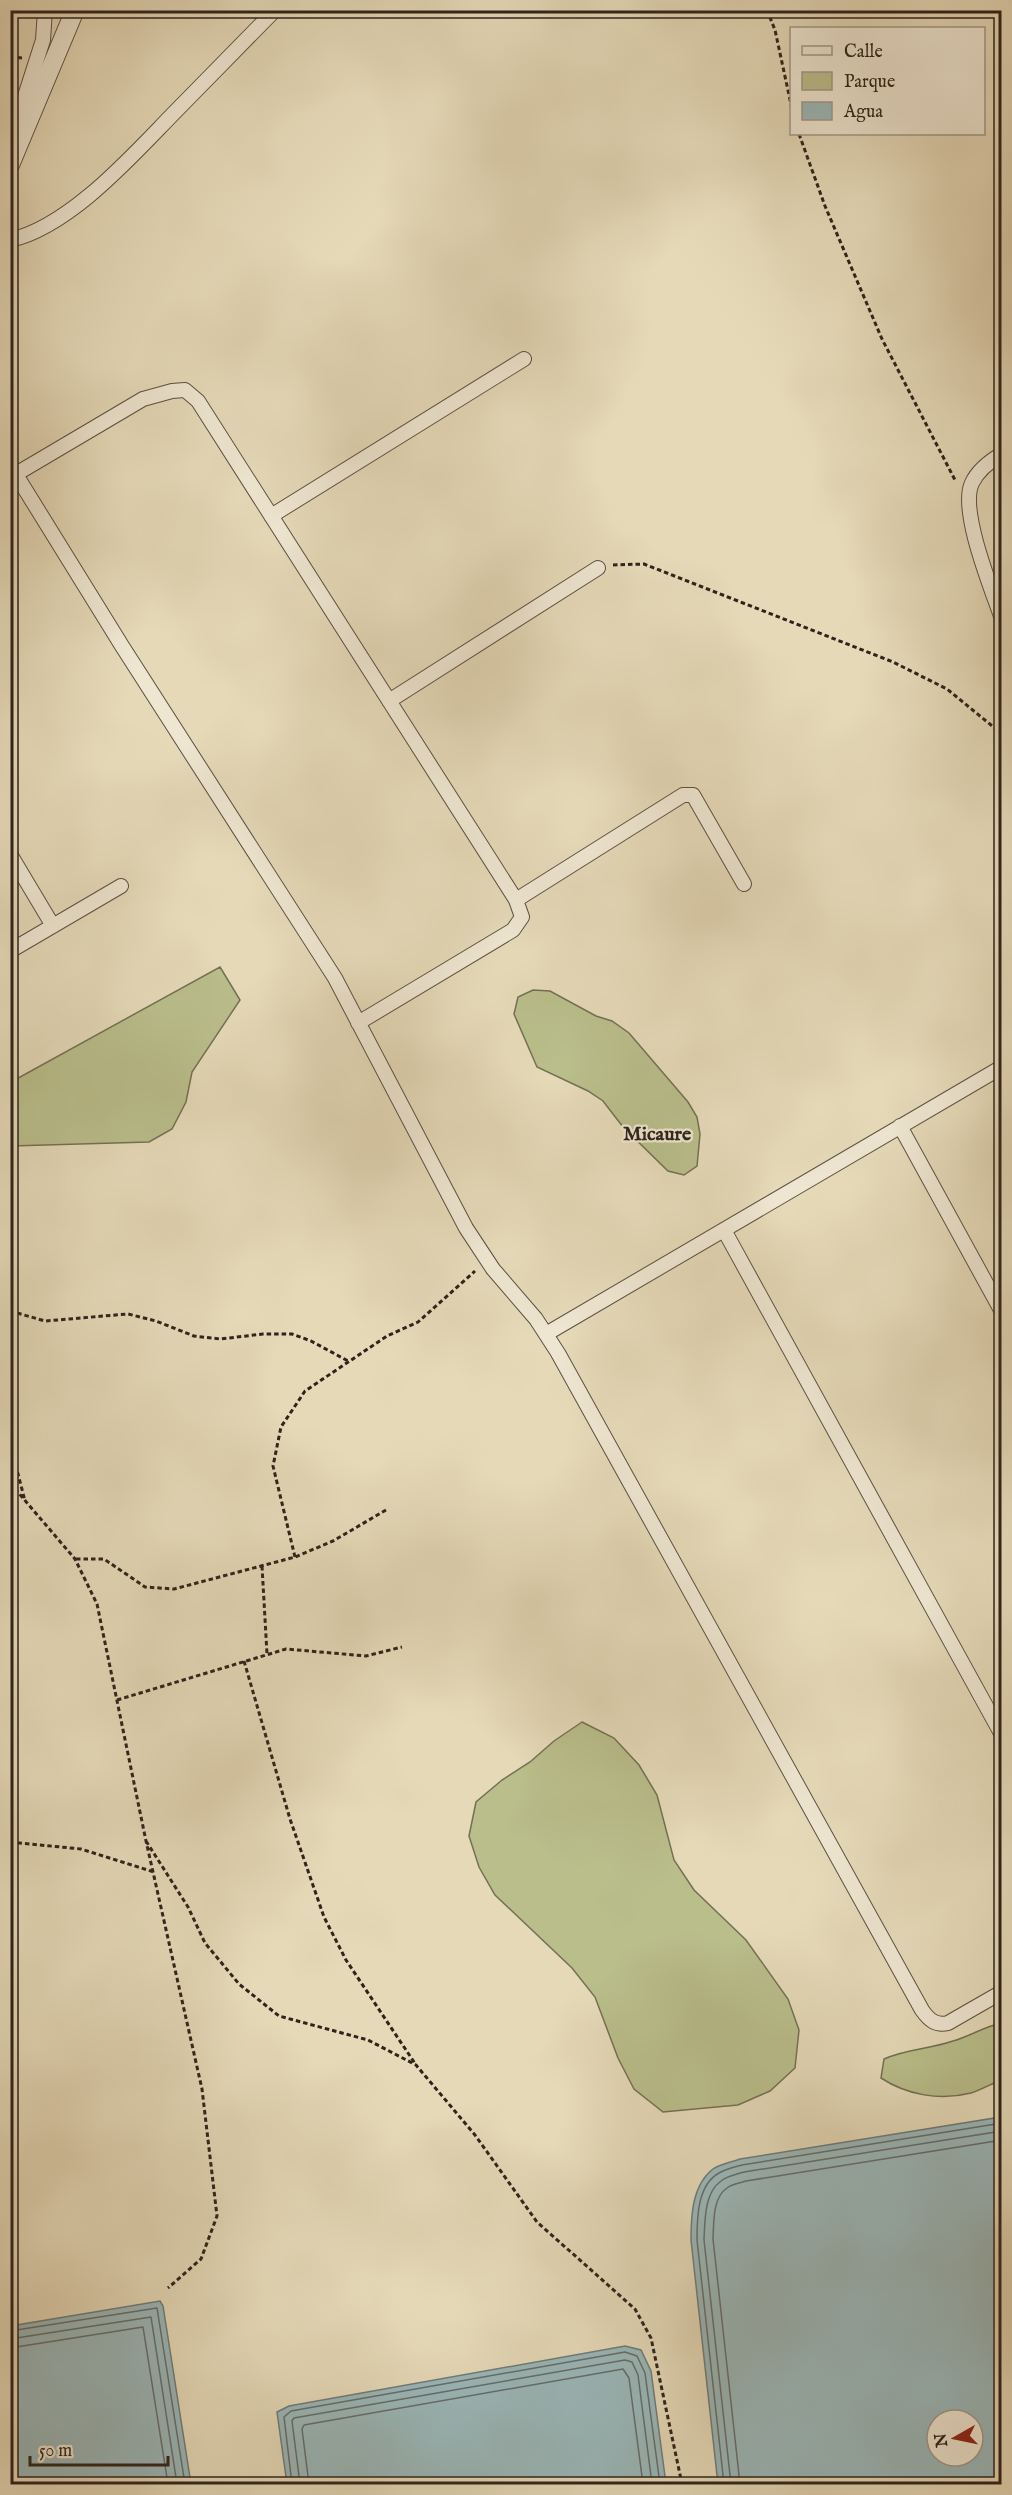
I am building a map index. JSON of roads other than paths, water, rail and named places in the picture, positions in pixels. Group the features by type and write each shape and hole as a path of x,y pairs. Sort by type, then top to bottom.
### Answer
{"street":[{"path":"11,164 18,118 43,40 45,10"},
{"path":"11,164 75,10"},
{"path":"10,240 48,224 78,205 113,176 275,10"},
{"path":"271,516 524,359"},
{"path":"358,1023 513,930 522,917 516,900 198,401 185,390 143,399 13,469 122,646 334,978 466,1228 487,1260 546,1334 587,1404 922,2010 933,2022 942,2025 1002,1992"},
{"path":"1002,454 978,472 970,485 969,506 978,548 1002,618"},
{"path":"389,701 598,568"},
{"path":"516,900 683,795 689,794 693,795 744,884"},
{"path":"10,854 53,926"},
{"path":"10,951 120,886"},
{"path":"546,1334 1002,1067"},
{"path":"900,1126 1002,1312"},
{"path":"724,1230 1002,1735"}],"water":[{"path":"1001,2117 1001,2484 718,2484 691,2240 691,2221 694,2202 701,2183 713,2169 740,2159"},
{"path":"160,2301 163,2306 191,2484 11,2484 11,2326"},
{"path":"625,2346 641,2350 651,2371 666,2484 287,2484 277,2412 289,2406"}],"district":[{"name":"Micaure","path":"657,1133"}]}
